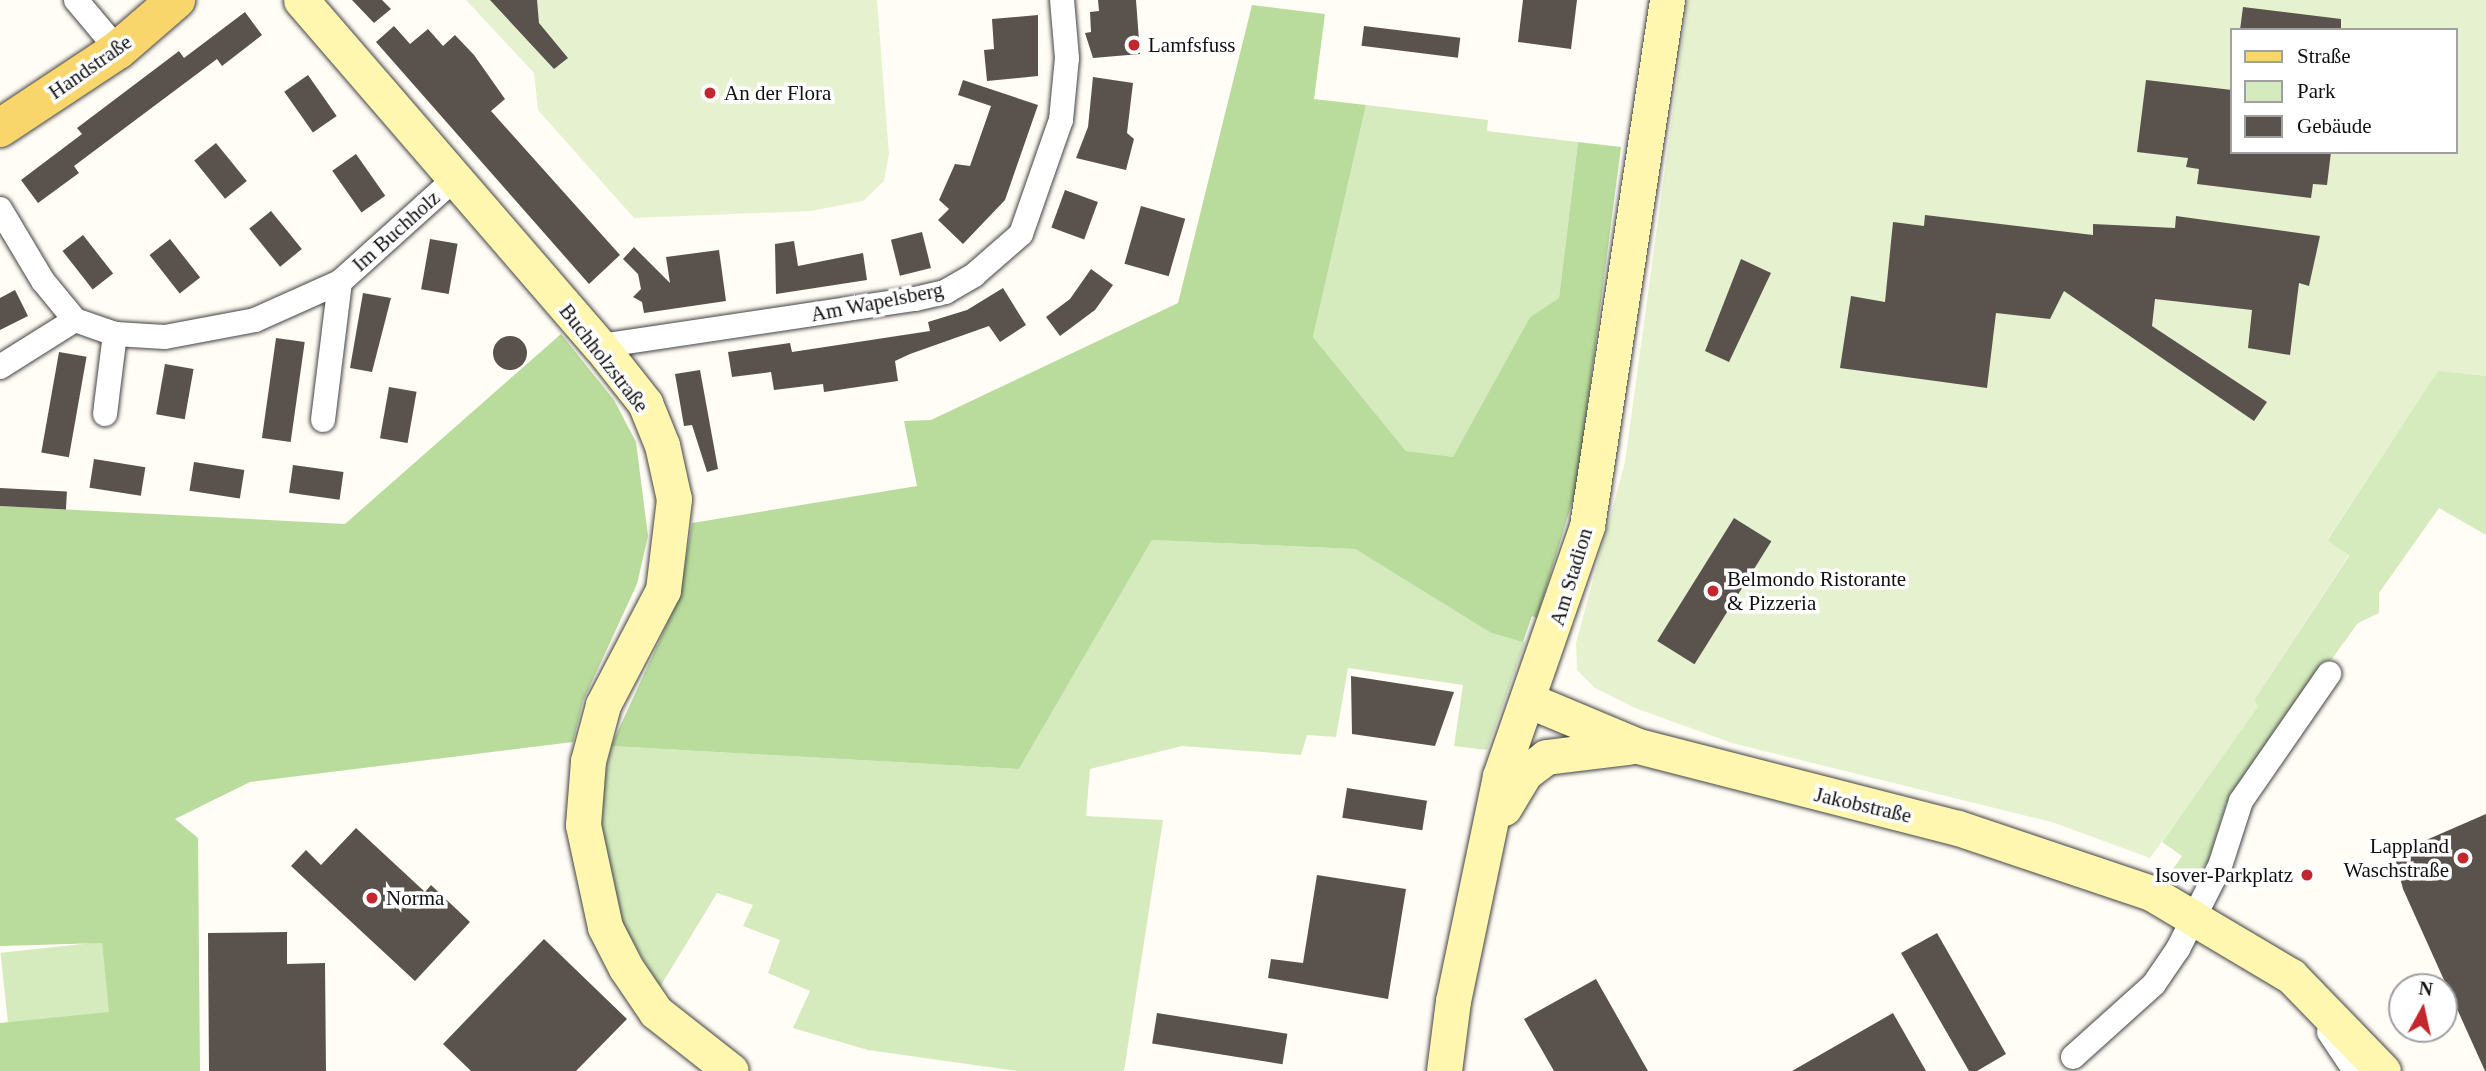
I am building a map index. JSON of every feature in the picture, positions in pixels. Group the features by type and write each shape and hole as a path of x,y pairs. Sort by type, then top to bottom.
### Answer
{"main road":[{"name":"Handstraße","path":"0,128 118,50 176,0"}],"street":[{"path":"76,0 118,50"},
{"name":"Buchholzstraße","path":"301,0 452,181 600,346 645,402 674,499 663,590 603,705 588,761 583,825 591,877 605,927 656,1012 731,1071"},
{"name":"Am Wapelsberg","path":"600,346 915,299 945,292 974,275 1021,234 1061,120 1067,58 1062,0"},
{"name":"Am Stadion","path":"1649,0 1653,73"},
{"name":"Am Stadion","path":"1444,1071 1479,864 1528,700 1587,526 1653,73 1667,0"},
{"name":"Im Buchholz","path":"75,320 115,334 214,331 340,282 452,181"},
{"path":"0,209 43,281 75,320 0,367"},
{"name":"Im Buchholz","path":"323,420 340,282"},
{"path":"104,414 115,334"},
{"path":"2073,1057 2154,984 2196,915 2241,801 2329,674"},
{"name":"Jakobstraße","path":"1528,700 1638,747 2038,852 2196,915 2291,976 2403,1071"},
{"path":"1479,864 1510,796 1546,757 1568,749 1638,747"},
{"path":"2291,976 2383,1071"},
{"name":"Jakobstraße","path":"2291,976 2355,1071"}],"green space":[{"name":"An der Flora","path":"466,0 877,0 889,154 884,181 863,201 811,211 634,218 538,110 534,73"},
{"path":"1688,0 2486,0 2486,376 2438,371 2327,540 2349,555 2254,700 2258,707 2150,858 2055,823 1732,743 1635,708 1595,688 1577,670 1576,643 1625,462"},
{"path":"1252,5 1325,14 1314,99 1366,105 1313,337 1406,451 1453,457 1530,317 1559,298 1578,142 1621,147 1577,486 1537,618 1532,616 1523,642 1491,633 1355,549 1152,540 1019,769 611,746 680,596 692,523 917,486 904,421 931,420 1178,303"},
{"path":"1366,105 1488,120 1487,131 1578,142 1559,298 1530,317 1453,458 1406,451 1313,337"},
{"path":"561,334 614,400 636,442 648,536 637,584 583,701 573,742 250,782 175,819 198,838 200,1071 0,1071 0,1023 109,1012 102,943 0,946 0,506 345,524"},
{"path":"2438,370 2486,376 2486,535 2439,508 2379,593 2379,613 2358,623 2226,804 2208,862 2189,878 2173,869 2182,856 2162,842 2257,707 2254,700 2349,556 2327,541"},
{"path":"1152,540 1355,549 1491,633 1525,642 1487,750 1454,746 1463,685 1348,668 1336,737 1307,735 1301,755 1182,746 1090,769 1086,816 1163,820 1124,1071 1017,1071 868,1050 793,1028 810,991 768,973 780,940 743,926 753,905 717,893 660,987 621,921 601,843 602,788 611,746 1019,769"},
{"path":"102,942 109,1013 8,1023 1,953"}],"building":[{"path":"352,0 382,0 391,9 374,23"},
{"path":"490,0 537,0 539,23 568,58 554,69"},
{"path":"1098,0 1136,0 1140,54 1093,58 1085,33 1091,32 1090,12 1099,11"},
{"path":"1523,0 1577,0 1571,49 1518,42"},
{"path":"2243,7 2341,19 2341,28 2240,28"},
{"path":"245,12 262,35 222,66 217,59 74,166 79,173 38,203 21,180 82,134 77,128 179,51 184,58"},
{"path":"1038,15 1038,76 987,81 984,50 994,49 992,19"},
{"path":"394,26 410,44 428,29 443,46 455,35 474,55 505,99 491,111 620,255 589,284 376,42"},
{"path":"1364,26 1460,38 1458,58 1362,46"},
{"path":"308,75 337,116 313,133 284,92"},
{"path":"1093,77 1133,83 1127,133 1134,139 1126,170 1076,158 1088,127"},
{"path":"963,80 1038,105 1005,200 963,244 938,220 949,209 939,200 955,164 970,166 991,106 958,95"},
{"path":"2146,80 2230,90 2230,154 2331,154 2327,185 2313,184 2311,198 2197,184 2199,169 2186,167 2188,158 2137,152"},
{"path":"216,143 247,181 225,199 194,161"},
{"path":"356,154 385,196 361,212 332,171"},
{"path":"1065,190 1098,202 1084,240 1051,228"},
{"path":"1141,206 1185,219 1169,276 1124,264"},
{"path":"271,211 302,249 280,267 249,229"},
{"path":"1925,215 2093,235 2093,224 2175,228 2176,216 2320,236 2309,286 2299,283 2290,355 2248,348 2252,310 2155,299 2152,326 2267,402 2254,421 2064,291 2050,319 1996,313 1987,388 1840,368 1851,296 1885,302 1893,222 1924,226"},
{"path":"922,232 931,268 900,276 891,240"},
{"path":"83,235 113,274 93,290 63,251"},
{"path":"170,239 200,278 180,294 150,255"},
{"path":"430,239 458,244 449,294 421,289"},
{"path":"794,241 798,266 863,253 867,280 776,294 775,244"},
{"path":"634,247 670,283 666,257 719,250 726,301 644,313 642,302 633,297 641,289 638,274 623,259"},
{"path":"1741,259 1771,273 1729,362 1705,351"},
{"path":"1091,269 1113,285 1095,310 1060,336 1046,317 1070,299"},
{"path":"1003,288 1026,325 1000,342 989,326 910,354 895,361 898,381 824,392 823,384 774,390 771,372 732,377 728,352 790,343 792,352 930,331 928,322 967,310"},
{"path":"15,290 28,316 0,330 0,298"},
{"path":"363,293 391,298 372,372 350,368"},
{"path":"510,336 522,341 527,353 522,365 510,370 498,365 493,353 498,341"},
{"path":"276,338 305,342 291,442 262,438"},
{"path":"59,352 87,357 69,457 41,452"},
{"path":"165,364 194,369 185,419 156,414"},
{"path":"700,370 718,469 707,472 692,425 684,426 675,374"},
{"path":"389,387 417,392 408,443 380,438"},
{"path":"94,459 145,467 141,496 89,488"},
{"path":"194,462 244,470 240,499 189,491"},
{"path":"293,465 344,472 340,500 289,493"},
{"path":"0,488 67,492 66,509 0,506"},
{"name":"Belmondo Ristorante & Pizzeria","path":"1734,518 1771,541 1694,664 1657,641"},
{"path":"1351,676 1454,692 1435,746 1352,734"},
{"path":"1347,788 1427,801 1422,830 1342,818"},
{"path":"2486,814 2486,1071 2458,1011 2458,973 2441,973 2403,889 2394,854"},
{"path":"356,828 425,892 431,885 470,922 415,981 291,866 306,850 321,865"},
{"path":"1317,875 1406,889 1388,999 1268,978 1271,959 1303,963"},
{"path":"287,932 287,964 325,963 326,1071 209,1071 208,933"},
{"path":"1937,933 2006,1054 1977,1071 1969,1071 1901,953"},
{"path":"544,939 627,1019 576,1071 471,1071 443,1044"},
{"path":"1596,979 1648,1071 1554,1071 1524,1019"},
{"path":"1157,1013 1287,1034 1283,1064 1152,1044"},
{"path":"1893,1013 1926,1071 1792,1071"}],"place":[{"name":"Lamfsfuss","path":"1134,45"},
{"name":"An der Flora","path":"710,93"},
{"name":"Belmondo Ristorante & Pizzeria","path":"1713,591"},
{"name":"Lappland Waschstraße","path":"2463,858"},
{"name":"Isover-Parkplatz","path":"2307,875"},
{"name":"Norma","path":"372,898"}]}
